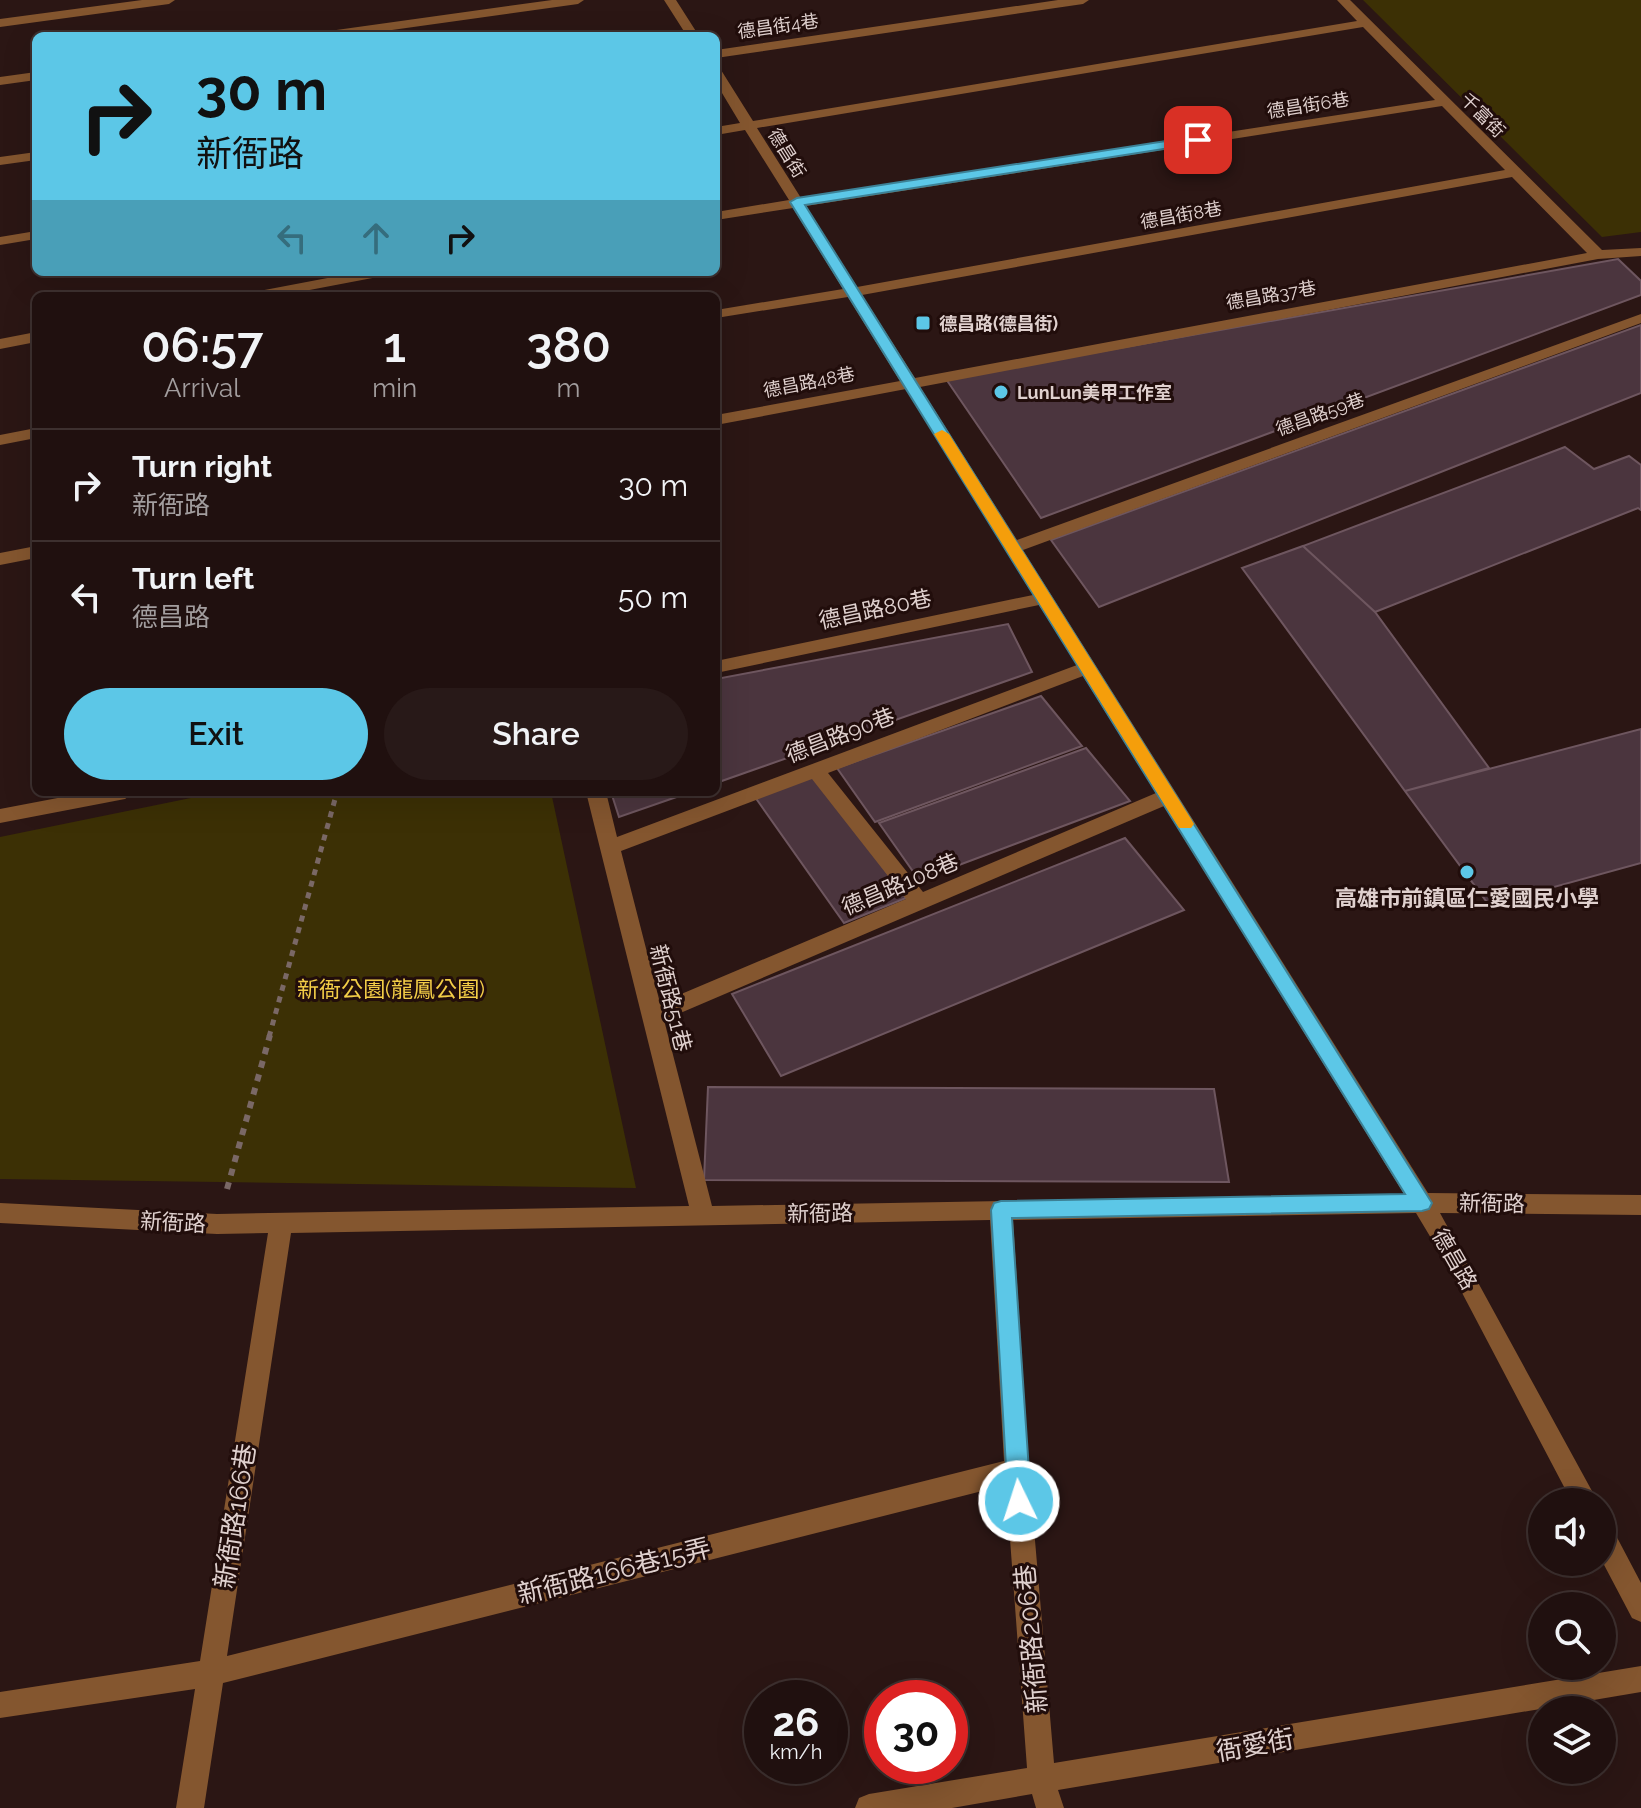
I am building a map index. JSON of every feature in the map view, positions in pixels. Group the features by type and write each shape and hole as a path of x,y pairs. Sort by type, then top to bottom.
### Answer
{"street":[{"path":"0,23 169,0"},
{"path":"350,32 578,0"},
{"path":"670,0 690,32"},
{"name":"德昌街4巷","path":"720,53 1083,0"},
{"name":"千富街","path":"1343,0 1598,255"},
{"path":"720,130 1365,23"},
{"path":"0,81 32,77"},
{"name":"德昌街","path":"720,79 853,292"},
{"name":"德昌街6巷","path":"720,215 1445,102"},
{"path":"0,161 32,157"},
{"name":"德昌街8巷","path":"720,313 1515,172"},
{"path":"0,241 32,236"},
{"name":"德昌路37巷","path":"910,382 1598,255 1641,252"},
{"path":"276,292 362,276"},
{"name":"德昌路","path":"853,292 1422,1203 1457,1261 1578,1488"},
{"name":"德昌路59巷","path":"1013,548 1641,318"},
{"path":"0,344 32,338"},
{"name":"德昌路48巷","path":"720,419 910,382"},
{"path":"0,440 32,434"},
{"path":"0,559 32,553"},
{"name":"德昌路80巷","path":"720,666 1044,598"},
{"name":"德昌路90巷","path":"610,847 1088,668"},
{"path":"815,770 920,902"},
{"path":"0,816 104,796"},
{"name":"新衙路51巷","path":"597,796 703,1216"},
{"name":"德昌路108巷","path":"651,1016 1168,796"},
{"name":"新衙路","path":"0,1213 217,1224 1422,1203 1641,1205"},
{"name":"新衙路206巷","path":"1001,1210 1017,1470 1042,1781 1050,1808"},
{"name":"新衙路166巷","path":"190,1808 281,1223"},
{"name":"新衙路166巷15弄","path":"0,1705 211,1673 1017,1470"},
{"path":"1616,1562 1641,1609"},
{"name":"衙愛街","path":"869,1808 1641,1679"}],"path":[{"path":"217,1224 336,796"}],"green space":[{"path":"1363,0 1641,0 1641,232 1602,237"},
{"name":"新衙公園(龍鳳公園)","path":"200,796 552,796 636,1188 0,1179 0,837"}],"building":[{"path":"1618,259 1641,281 1641,295 1041,518 946,379"},
{"path":"1641,325 1641,393 1099,607 1051,540"},
{"path":"1565,447 1594,469 1629,456 1641,465 1641,510 1638,508 1375,612 1303,546"},
{"path":"1303,546 1375,612 1489,768 1405,791 1242,568"},
{"path":"1008,624 1032,672 720,782 720,678"},
{"path":"1041,696 1082,746 875,822 837,768"},
{"path":"1641,729 1641,863 1489,905 1405,791"},
{"path":"1086,748 1130,801 919,880 879,823"},
{"path":"814,775 906,898 844,923 755,797"},
{"path":"612,796 679,796 619,817"},
{"path":"1125,838 1184,910 781,1076 732,994"},
{"path":"708,1087 1214,1089 1229,1182 704,1180"}],"slow traffic":[{"path":"942,434 1185,824"}],"place":[{"name":"德昌路(德昌街)","path":"923,323"},
{"name":"LunLun美甲工作室","path":"1001,392"},
{"name":"高雄市前鎮區仁愛國民小學","path":"1467,872"}],"route":[{"path":"1019,1501 1001,1210 1422,1203 797,202 1198,140"}]}
